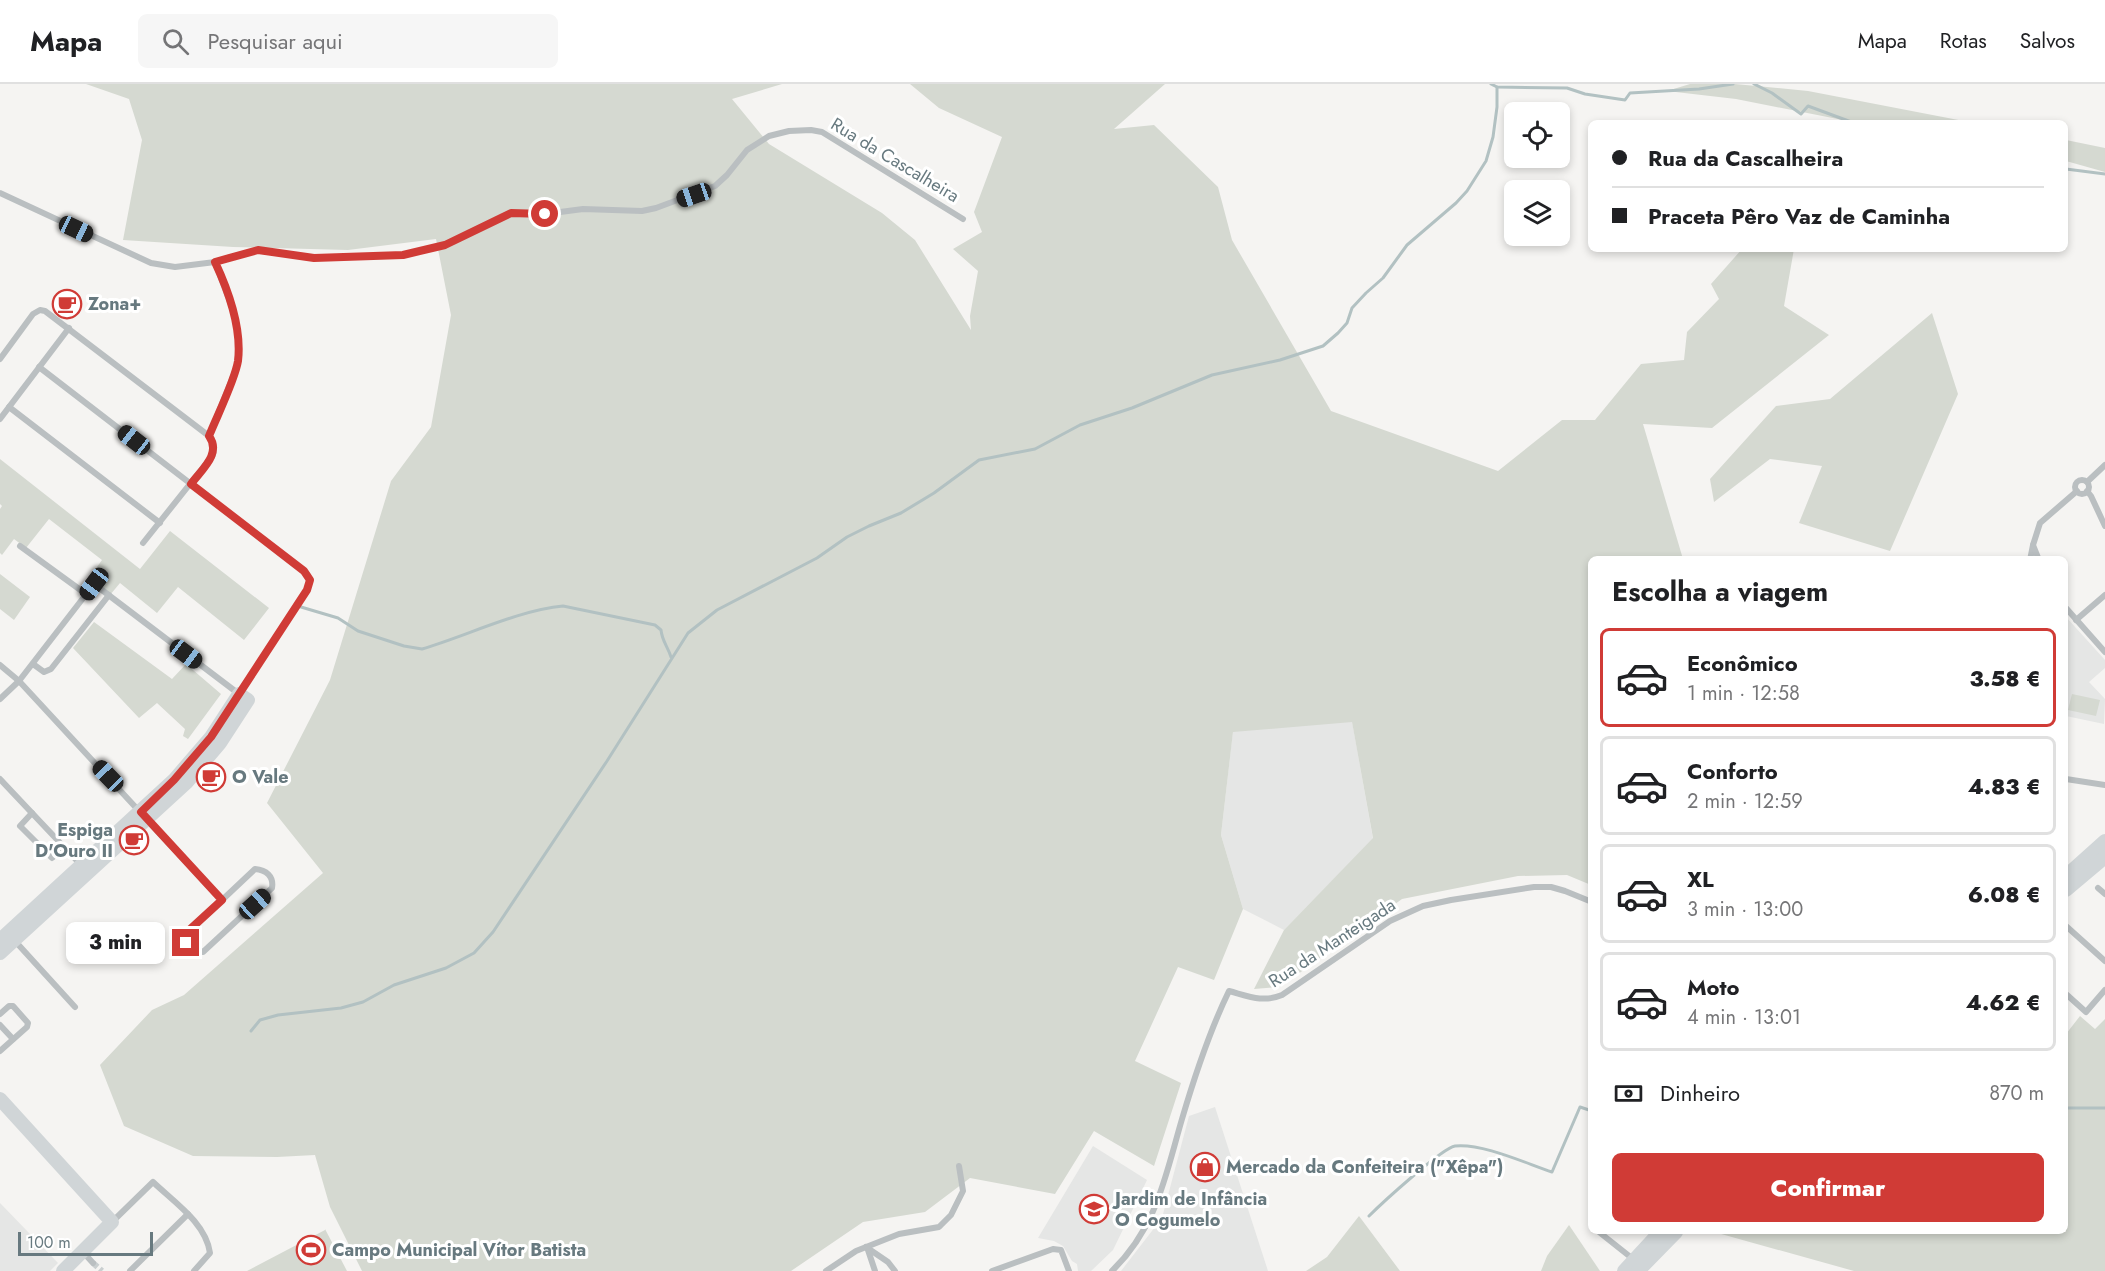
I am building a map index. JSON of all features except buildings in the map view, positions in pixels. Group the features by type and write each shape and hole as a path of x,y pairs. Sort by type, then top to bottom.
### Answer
{"street":[{"name":"Rua da Cascalheira","path":"0,193 151,263 175,267 215,262 258,250 314,258 403,255 445,245 511,213 545,214 583,209 642,211 656,208 715,186 747,150 769,136 789,131 811,130 822,132 963,219"},
{"path":"209,436 237,364 239,339 233,309 215,262"},
{"path":"0,359 36,312 43,310 209,436 214,447 213,455 143,543"},
{"path":"0,419 69,328"},
{"path":"39,367 308,574 310,580 307,590 239,694"},
{"path":"9,407 160,523"},
{"path":"2087,482 2105,465"},
{"path":"2077,491 2075,486 2077,482 2082,480 2087,482"},
{"path":"2086,491 2087,482"},
{"path":"2077,491 2081,493 2086,491"},
{"path":"2031,556 2040,523 2077,491"},
{"path":"2086,491 2091,496 2105,525"},
{"path":"2033,545 2037,556"},
{"path":"20,546 86,594"},
{"path":"0,699 33,664 94,584 248,700 220,743 187,782 82,866 7,940 0,953"},
{"path":"33,664 44,672 51,669 108,595"},
{"path":"2076,620 2105,596"},
{"path":"2068,610 2105,652"},
{"path":"0,665 19,681 222,900"},
{"path":"0,779 82,866"},
{"path":"2068,779 2105,785"},
{"path":"32,813 20,826 52,858 63,845"},
{"path":"7,940 144,816"},
{"path":"2068,874 2105,841"},
{"path":"2068,888 2105,857"},
{"path":"255,869 266,872 272,880 272,888 203,952 189,947 186,943 186,933 222,900 255,869"},
{"name":"Rua da Manteigada","path":"1112,1271 1125,1258 1144,1232 1156,1207 1203,1050 1229,991 1260,1000 1271,1000 1282,995 1390,921 1423,906 1534,887 1551,887 1588,900"},
{"path":"2098,888 2105,894"},
{"path":"2068,928 2105,961"},
{"path":"7,940 75,1006"},
{"path":"2068,996 2086,1012 2105,990"},
{"path":"0,1014 11,1006 28,1022 27,1026 0,1051"},
{"path":"0,1025 13,1039"},
{"path":"0,1099 112,1222"},
{"path":"826,1271 866,1246 899,1234 939,1227 951,1215 963,1191 959,1166"},
{"path":"63,1271 153,1182 188,1214 208,1240 210,1253 194,1271"},
{"path":"130,1271 188,1214"},
{"path":"1601,1234 1635,1265"},
{"path":"1635,1265 1658,1234"},
{"path":"1624,1271 1674,1234"},
{"path":"866,1246 875,1271"},
{"path":"866,1246 888,1262 895,1271"},
{"path":"992,1271 1053,1249 1060,1250 1069,1271"},
{"path":"83,1252 93,1263"}],"shaded area":[{"path":"86,84 782,84 732,99 769,144 882,213 915,240 971,330 970,316 978,271 953,249 982,232 974,212 1002,137 939,108 910,84 1165,84 1114,129 1154,125 1218,187 1232,240 1331,411 1498,471 1562,420 1595,420 1641,364 1684,360 1687,332 1719,299 1711,284 1739,252 1793,252 1784,306 1829,335 1712,428 1643,424 1682,556 1588,556 1588,884 1567,875 1518,876 1402,899 1280,987 1254,989 1284,930 1373,838 1352,722 1233,732 1221,835 1243,909 1214,980 1178,967 1135,1061 1181,1083 1154,1166 1094,1131 1055,1194 970,1178 925,1212 863,1222 791,1271 362,1271 330,1207 315,1155 193,1156 124,1126 100,1065 152,1010 184,995 323,873 267,803 330,680 391,481 431,427 451,315 436,239 348,250 233,247 123,240 142,140 129,99"},
{"path":"1690,84 1735,84 1808,91 1958,120 1843,120 1736,99 1667,91"},
{"path":"2068,140 2105,148 2105,172 2068,162"},
{"path":"1932,313 1958,394 1890,551 1799,523 1822,466 1770,459 1714,502 1710,479 1776,406 1830,399"},
{"path":"0,459 140,569 170,531 269,608 244,640 178,587 157,613 120,583 110,595 89,578 102,560 49,519 26,548 14,539 2,555 0,553 0,509 2,506 0,504"},
{"path":"0,574 30,597 14,620 0,609"},
{"path":"2068,619 2105,660 2105,668 2089,682 2105,699 2104,724 2068,716"},
{"path":"94,622 172,679 186,664 221,694 188,739 183,736 185,729 157,703 139,718 73,648"},
{"path":"2072,694 2100,700 2096,716 2068,710"},
{"path":"1352,721 1373,839 1284,930 1243,909 1221,835 1233,731"},
{"path":"2080,1016 2095,1029 2105,1019 2105,1271 1854,1271 1721,1234 2068,1234 2068,1031"},
{"name":"Mercado da Confeiteira (\"Xêpa\")","path":"1215,1107 1268,1271 1121,1271 1162,1218 1189,1116"},
{"name":"Jardim de Infância O Cogumelo","path":"1093,1146 1147,1180 1113,1250 1091,1271 1078,1271 1077,1264 1072,1261 1063,1246 1054,1241 1038,1238"},
{"path":"0,1203 58,1263 50,1271 0,1271"},
{"path":"1359,1216 1400,1271 1306,1271 1327,1257"},
{"path":"1569,1225 1600,1271 1541,1271 1547,1256"},
{"name":"Campo Municipal Vítor Batista","path":"325,1230 347,1271 247,1271"}],"waterway":[{"path":"1491,84 1497,87 1567,88 1585,94 1625,100 1630,93 1699,89 1733,84"},
{"path":"1754,84 1772,93 1801,114 1808,106 1846,120"},
{"path":"251,1031 260,1020 278,1015 341,1008 363,1002 394,985 446,968 474,953 493,932 607,761 688,633 717,610 817,558 847,537 901,513 934,493 979,460 1035,449 1080,425 1132,408 1212,375 1280,360 1323,346 1347,323 1352,308 1383,278 1407,245 1467,191 1486,161 1493,137 1497,87"},
{"path":"2068,169 2105,174"},
{"path":"301,607 338,618 358,631 404,646 422,649 511,618 546,608 563,606 655,625 661,630 671,657"},
{"path":"1369,1216 1425,1166 1455,1146 1490,1151 1552,1172 1580,1107 1588,1110"},
{"path":"2068,1108 2105,1108"}],"tunnel":[{"path":"93,1263 102,1271"}],"place":[{"name":"Zona+","path":"67,304"},
{"name":"O Vale","path":"211,777"},
{"name":"Espiga D'Ouro II","path":"134,840"},
{"name":"Mercado da Confeiteira (\"Xêpa\")","path":"1205,1167"},
{"name":"Jardim de Infância O Cogumelo","path":"1094,1209"},
{"name":"Campo Municipal Vítor Batista","path":"311,1250"}],"route":[{"path":"186,943 186,933 222,900 141,812 174,780 211,737 307,590 310,580 308,574 191,484 213,455 213,441 209,436 237,364 239,339 233,309 215,262 258,250 314,258 403,255 445,245 511,213 545,214"}]}
